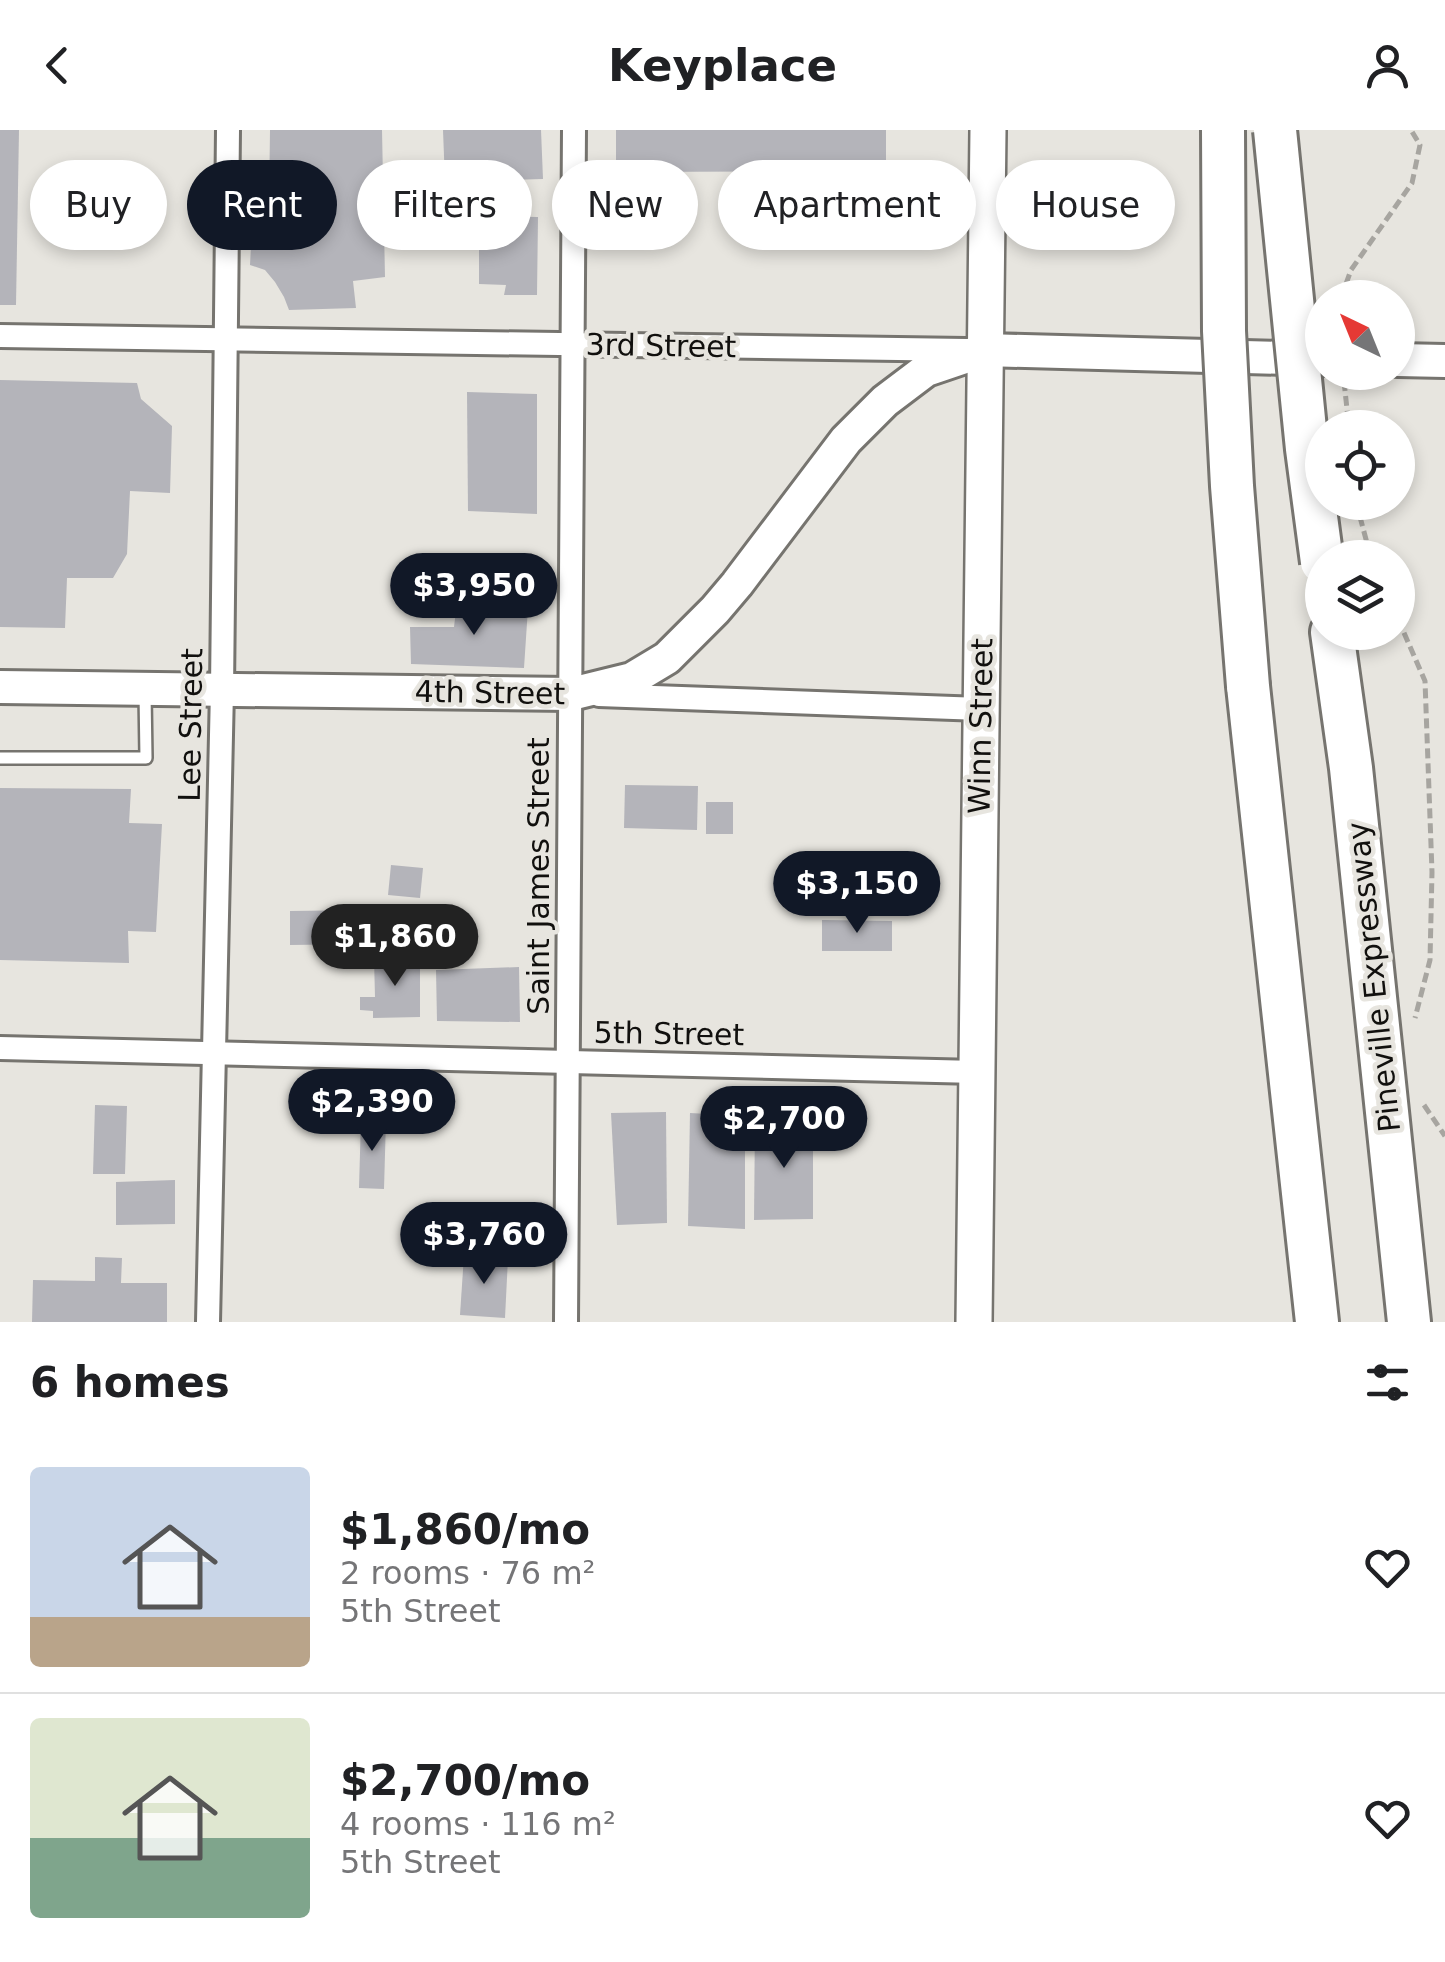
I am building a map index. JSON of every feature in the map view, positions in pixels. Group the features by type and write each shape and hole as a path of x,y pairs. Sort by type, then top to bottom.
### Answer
{"highway":[{"path":"1222,130 1224,331 1232,486 1248,686 1317,1322"},
{"path":"1275,130 1319,540"},
{"name":"Pineville Expressway","path":"1334,650 1353,788 1409,1322"}],"main road":[{"name":"Winn Street","path":"974,1322 988,130"},
{"name":"3rd Street","path":"985,350 1305,358"},
{"path":"570,694 632,679 667,658 726,597 846,440 885,400 926,370 985,350"},
{"path":"1415,360 1445,361"},
{"name":"4th Street","path":"0,687 570,694"}],"street":[{"name":"Lee Street","path":"208,1322 222,690 228,130"},
{"name":"Saint James Street","path":"566,1322 574,130"},
{"name":"3rd Street","path":"0,336 985,350"},
{"name":"4th Street","path":"570,694 981,709"},
{"name":"5th Street","path":"0,1048 977,1072"}],"lane":[{"path":"0,758 146,758 145,690"}],"path":[{"path":"1348,280 1412,182 1420,145 1411,130"},
{"path":"1412,650 1425,681 1432,872 1430,960 1412,1031"},
{"path":"1420,1100 1445,1136"}],"building":[{"path":"0,130 19,130 16,305 0,305"},
{"path":"270,130 382,130 383,160 357,160 357,250 384,250 385,277 353,281 356,308 289,310 265,270 250,265 251,250 337,250 337,160 270,160"},
{"path":"443,130 541,130 543,179 532,179 532,160 444,160"},
{"path":"616,130 886,130 886,160 718,160 718,172 698,172 698,160 616,160"},
{"path":"532,217 538,217 537,295 504,295 506,285 479,284 479,250 532,250"},
{"path":"0,380 137,383 141,399 172,426 170,493 130,491 127,554 113,578 67,578 65,628 0,627"},
{"path":"467,392 537,394 537,514 468,511"},
{"path":"457,602 528,608 524,668 411,664 410,627 454,627"},
{"path":"625,785 698,786 697,830 624,828"},
{"path":"0,788 131,789 129,823 162,824 156,932 128,931 129,963 0,960"},
{"path":"706,802 733,802 733,834 706,834"},
{"path":"391,865 423,868 420,898 388,895"},
{"path":"366,910 366,944 290,945 290,911"},
{"path":"822,920 892,921 892,951 822,951"},
{"path":"420,957 420,1017 373,1018 373,1011 360,1010 360,997 375,997 374,958"},
{"path":"519,967 520,1022 437,1021 436,970"},
{"path":"95,1105 127,1106 125,1174 93,1174"},
{"path":"666,1112 667,1223 617,1225 611,1113"},
{"path":"690,1113 745,1116 745,1229 688,1226"},
{"path":"361,1118 386,1119 384,1189 359,1188"},
{"path":"755,1122 813,1122 813,1219 754,1220"},
{"path":"175,1180 175,1224 116,1225 116,1182"},
{"path":"464,1255 508,1258 505,1318 460,1315"},
{"path":"95,1257 122,1258 121,1283 167,1283 167,1322 32,1322 33,1280 95,1281"}]}
